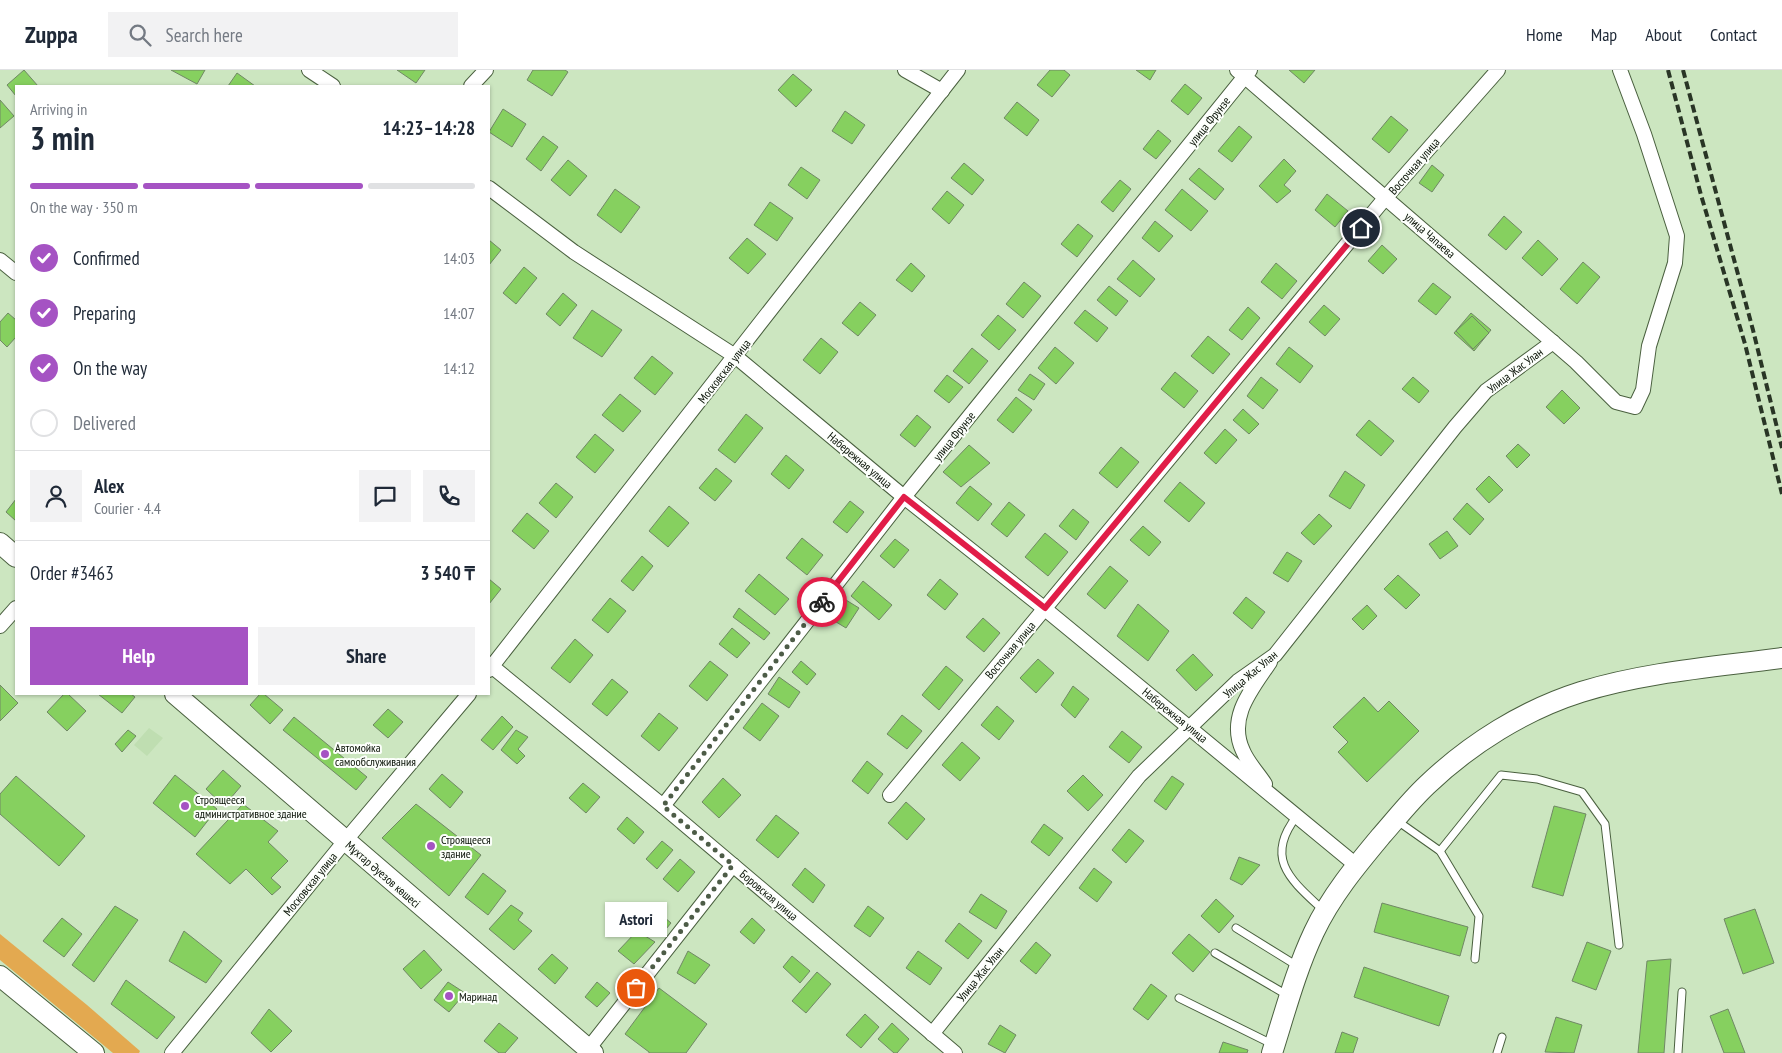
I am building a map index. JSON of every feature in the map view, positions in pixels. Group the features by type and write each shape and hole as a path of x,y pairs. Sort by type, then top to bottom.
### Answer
{"main road":[{"path":"0,543 15,556"},
{"path":"1273,1049 1299,967 1315,930 1335,894 1356,865 1426,786 1465,753 1532,710 1579,693 1625,680 1782,658"},
{"name":"Мұхтар Әуезов көшесі","path":"176,695 588,1052"},
{"path":"0,976 94,1053"}],"street":[{"path":"309,70 332,85"},
{"path":"472,85 486,70"},
{"path":"906,70 942,91"},
{"name":"Московская улица","path":"490,667 958,70"},
{"name":"Восточная улица","path":"890,795 1386,197 1498,70"},
{"name":"улица Чапаева","path":"1244,72 1576,362 1616,402 1635,407 1643,390 1650,346 1676,263 1677,236 1644,134 1620,70"},
{"name":"улица Фрунзе","path":"663,806 904,497 1244,72"},
{"name":"Набережная улица","path":"490,189 574,252 735,356 904,497 1045,608 1356,865"},
{"path":"0,260 15,272"},
{"name":"Улица Жас Улан","path":"932,1034 1139,776 1238,682 1275,655 1455,426 1486,391 1553,342"},
{"path":"0,626 15,609"},
{"path":"1275,655 1250,692 1238,716 1237,734 1243,752 1275,798"},
{"name":"Боровская улица","path":"490,667 663,806 955,1053"},
{"name":"Московская улица","path":"172,1053 345,841 468,695"},
{"path":"588,1052 733,865"}],"lane":[{"path":"1440,851 1501,775 1537,778 1582,792 1605,824 1619,945"},
{"path":"1297,816 1288,828 1283,846 1284,868 1297,886 1325,912"},
{"path":"1395,820 1440,851 1479,916 1475,959"},
{"path":"1236,928 1299,967"},
{"path":"1216,953 1290,997"},
{"path":"1678,1053 1682,992"},
{"path":"1179,998 1273,1049"},
{"path":"1497,1053 1502,1037"}],"shaded area":[{"path":"149,728 163,738 147,756 134,745"},
{"path":"0,934 87,1005 140,1051 139,1053 113,1053 0,960"}],"building":[{"path":"24,70 37,85 15,85 15,95 7,85"},
{"path":"171,70 205,70 197,84"},
{"path":"397,70 425,70 416,83"},
{"path":"533,70 565,70 568,72 552,96 527,80"},
{"path":"1050,70 1064,70 1070,75 1052,97 1037,85"},
{"path":"1136,70 1156,70 1150,80"},
{"path":"1289,70 1315,70 1304,83"},
{"path":"237,73 254,85 229,85"},
{"path":"793,74 812,90 796,107 778,90"},
{"path":"1185,84 1202,98 1188,115 1171,101"},
{"path":"0,100 14,116 0,128"},
{"path":"1017,102 1039,120 1027,136 1004,118"},
{"path":"503,109 526,124 512,147 490,133"},
{"path":"845,111 865,125 852,144 832,131"},
{"path":"1391,116 1408,130 1389,153 1372,139"},
{"path":"1239,126 1252,137 1232,162 1218,151"},
{"path":"1158,130 1171,141 1156,159 1143,149"},
{"path":"543,136 558,147 541,171 526,159"},
{"path":"1284,159 1296,171 1284,185 1291,191 1277,203 1259,186"},
{"path":"568,160 587,176 570,196 551,180"},
{"path":"964,163 984,180 972,195 951,178"},
{"path":"1432,165 1444,175 1432,192 1419,183"},
{"path":"801,167 820,180 807,199 788,185"},
{"path":"1199,168 1224,189 1215,200 1189,179"},
{"path":"1120,180 1131,189 1113,212 1101,202"},
{"path":"615,189 640,207 621,233 597,215"},
{"path":"1182,189 1208,211 1191,231 1165,210"},
{"path":"947,191 964,205 949,224 932,209"},
{"path":"1327,194 1348,211 1335,227 1315,210"},
{"path":"770,202 793,218 777,241 754,225"},
{"path":"1504,216 1522,232 1506,250 1488,235"},
{"path":"1155,221 1173,236 1159,252 1142,238"},
{"path":"1078,224 1093,236 1077,257 1061,244"},
{"path":"747,238 766,254 748,274 729,258"},
{"path":"1538,240 1558,259 1542,276 1522,258"},
{"path":"490,241 501,250 490,264"},
{"path":"1382,245 1397,259 1383,274 1368,261"},
{"path":"1133,260 1155,279 1140,297 1117,279"},
{"path":"1583,262 1600,277 1577,304 1560,289"},
{"path":"911,263 925,276 912,292 896,280"},
{"path":"1276,263 1297,281 1282,299 1261,282"},
{"path":"524,267 537,278 516,304 503,293"},
{"path":"1024,282 1041,296 1023,318 1006,304"},
{"path":"1433,283 1451,297 1436,315 1418,301"},
{"path":"1109,286 1128,301 1116,316 1097,300"},
{"path":"563,293 577,305 560,326 546,314"},
{"path":"860,302 876,315 858,336 842,323"},
{"path":"1324,305 1340,319 1325,336 1309,322"},
{"path":"1248,307 1260,318 1242,340 1229,330"},
{"path":"592,310 622,330 602,357 573,338"},
{"path":"1085,310 1108,328 1097,342 1074,323"},
{"path":"8,313 15,319 15,338 7,347 0,340 0,322"},
{"path":"1471,313 1491,330 1474,351 1454,333"},
{"path":"998,315 1016,330 999,350 981,335"},
{"path":"1472,316 1489,333 1473,349 1456,331"},
{"path":"1208,336 1230,354 1213,374 1191,356"},
{"path":"821,338 838,352 820,374 803,360"},
{"path":"1055,347 1074,363 1056,384 1038,368"},
{"path":"1289,347 1313,366 1300,383 1276,364"},
{"path":"972,348 988,361 969,384 953,371"},
{"path":"652,356 673,373 655,395 634,378"},
{"path":"1175,372 1198,391 1184,408 1161,389"},
{"path":"1030,374 1045,384 1034,400 1018,390"},
{"path":"947,375 963,387 949,403 934,391"},
{"path":"1261,377 1278,390 1263,409 1247,396"},
{"path":"1413,377 1429,391 1419,403 1402,389"},
{"path":"1562,390 1580,408 1564,424 1546,407"},
{"path":"620,394 641,411 623,432 602,415"},
{"path":"1016,397 1032,410 1013,433 997,420"},
{"path":"1243,409 1259,424 1249,434 1233,420"},
{"path":"746,414 763,428 735,463 718,450"},
{"path":"917,415 931,427 915,447 900,435"},
{"path":"1369,420 1394,441 1381,456 1356,435"},
{"path":"1225,429 1237,440 1216,464 1204,453"},
{"path":"595,434 614,450 595,473 576,457"},
{"path":"1518,444 1530,455 1517,468 1506,456"},
{"path":"969,445 990,463 961,487 943,472"},
{"path":"1121,447 1139,462 1117,488 1099,473"},
{"path":"786,455 804,470 789,489 771,474"},
{"path":"716,468 732,481 715,501 699,488"},
{"path":"1345,471 1365,485 1350,509 1329,496"},
{"path":"1489,476 1503,490 1489,503 1476,489"},
{"path":"1180,482 1205,503 1189,522 1164,501"},
{"path":"556,483 573,497 556,518 539,503"},
{"path":"970,486 992,504 978,521 956,503"},
{"path":"15,500 15,520 6,512"},
{"path":"850,501 864,512 847,533 833,522"},
{"path":"1009,502 1025,515 1007,537 991,524"},
{"path":"1467,503 1484,519 1470,535 1453,519"},
{"path":"669,506 689,523 668,547 649,531"},
{"path":"1073,509 1089,522 1076,540 1059,526"},
{"path":"527,513 549,531 534,549 512,531"},
{"path":"1319,514 1332,526 1314,545 1301,533"},
{"path":"1143,526 1161,542 1149,556 1130,540"},
{"path":"1447,531 1458,546 1440,559 1429,544"},
{"path":"1045,533 1068,552 1048,576 1025,557"},
{"path":"802,538 823,555 807,575 786,558"},
{"path":"895,539 909,550 894,568 880,556"},
{"path":"1287,552 1302,561 1288,582 1273,573"},
{"path":"642,556 653,566 633,591 621,581"},
{"path":"1110,566 1128,581 1105,609 1087,594"},
{"path":"759,574 789,599 775,615 745,591"},
{"path":"1398,575 1420,595 1406,609 1384,589"},
{"path":"940,579 958,594 945,610 927,595"},
{"path":"490,580 501,589 490,603"},
{"path":"863,581 892,605 879,620 851,596"},
{"path":"841,597 859,608 846,628 828,617"},
{"path":"1246,597 1265,612 1252,629 1233,613"},
{"path":"610,598 626,611 608,633 592,620"},
{"path":"1138,604 1169,631 1148,661 1117,636"},
{"path":"1367,605 1377,616 1363,630 1352,619"},
{"path":"739,608 770,633 764,640 733,617"},
{"path":"983,618 1000,633 984,652 966,637"},
{"path":"732,628 750,643 737,658 719,644"},
{"path":"575,639 593,655 570,683 551,668"},
{"path":"1193,654 1213,675 1196,691 1176,670"},
{"path":"1038,659 1054,673 1036,693 1020,678"},
{"path":"710,661 728,675 707,701 689,686"},
{"path":"801,661 816,674 807,685 792,672"},
{"path":"946,666 963,680 939,710 922,695"},
{"path":"779,677 800,692 789,708 768,694"},
{"path":"612,679 628,692 607,716 592,704"},
{"path":"0,685 18,703 0,721"},
{"path":"1073,686 1089,699 1075,718 1061,705"},
{"path":"63,695 69,695 86,711 67,731 47,712"},
{"path":"99,695 132,695 135,697 122,713"},
{"path":"259,695 265,695 283,710 270,724 250,705"},
{"path":"1364,697 1378,712 1389,701 1419,731 1367,782 1338,752 1348,742 1333,727"},
{"path":"762,703 779,716 760,741 743,728"},
{"path":"997,706 1014,721 999,740 981,725"},
{"path":"388,709 403,722 388,738 373,725"},
{"path":"659,713 678,728 659,751 641,736"},
{"path":"902,715 922,731 907,749 887,734"},
{"path":"502,716 513,727 493,750 481,740"},
{"name":"Автомойка самообслуживания","path":"294,717 367,777 356,790 283,730"},
{"path":"128,730 136,736 122,752 115,744"},
{"path":"516,730 528,737 518,749 525,756 517,764 501,750"},
{"path":"1122,731 1142,747 1129,763 1109,747"},
{"path":"962,742 980,758 960,781 942,765"},
{"path":"867,761 883,774 868,794 852,781"},
{"path":"223,770 241,786 224,806 206,789"},
{"path":"442,774 463,792 450,808 429,789"},
{"name":"Строящееся административное здание","path":"175,775 217,809 195,837 153,803"},
{"path":"1083,775 1103,795 1088,811 1067,791"},
{"path":"16,776 85,836 59,866 0,814 0,794"},
{"path":"1172,776 1184,784 1166,810 1154,801"},
{"path":"723,778 741,795 719,818 702,802"},
{"path":"583,783 600,797 586,813 569,798"},
{"path":"906,802 925,819 907,840 888,823"},
{"path":"243,804 278,831 268,842 288,861 271,878 281,887 272,895 246,869 230,884 196,854"},
{"name":"Строящееся здание","path":"416,804 481,855 449,896 382,838"},
{"path":"1554,806 1586,814 1563,896 1532,887"},
{"path":"776,815 799,833 778,858 756,840"},
{"path":"627,817 644,832 634,844 617,829"},
{"path":"1044,824 1063,838 1049,856 1031,842"},
{"path":"1129,829 1144,841 1126,863 1112,850"},
{"path":"662,841 673,850 657,869 646,859"},
{"path":"1239,857 1260,865 1242,885 1230,879"},
{"path":"680,859 695,872 678,892 663,879"},
{"path":"805,868 825,885 813,903 792,885"},
{"path":"1094,868 1112,882 1097,902 1079,888"},
{"path":"483,873 506,891 488,915 465,897"},
{"path":"981,894 1007,911 996,929 969,912"},
{"path":"1216,899 1234,916 1219,933 1201,916"},
{"path":"1382,903 1468,927 1460,956 1374,932"},
{"path":"511,905 523,913 518,920 532,931 514,950 489,929"},
{"path":"650,905 671,923 661,935 640,917"},
{"path":"115,906 138,920 94,982 72,965"},
{"path":"868,906 884,918 870,937 854,926"},
{"path":"1755,909 1774,963 1743,974 1724,919"},
{"path":"62,918 82,934 64,957 43,941"},
{"path":"752,918 765,930 754,944 740,932"},
{"path":"959,923 982,941 968,959 945,941"},
{"path":"184,931 222,961 206,983 169,961"},
{"path":"637,931 655,942 634,964 618,951"},
{"path":"1189,934 1210,952 1193,972 1172,953"},
{"path":"1036,942 1051,955 1036,974 1020,961"},
{"path":"1587,942 1611,951 1596,990 1572,981"},
{"path":"424,950 442,970 421,989 403,969"},
{"path":"688,951 710,965 695,984 677,973"},
{"path":"918,951 942,968 930,985 906,968"},
{"path":"552,954 568,968 555,984 538,969"},
{"path":"792,956 810,971 800,983 783,967"},
{"path":"1671,959 1664,1053 1638,1053 1647,961"},
{"path":"1364,967 1449,996 1439,1026 1354,997"},
{"path":"817,972 831,984 806,1013 792,1001"},
{"path":"126,980 175,1017 157,1039 111,1004"},
{"name":"Маринад","path":"448,982 465,993 449,1012 434,1000"},
{"path":"597,982 610,993 597,1007 585,997"},
{"path":"1151,984 1167,996 1148,1020 1133,1009"},
{"path":"659,988 707,1024 686,1053 649,1053 625,1034"},
{"path":"269,1009 292,1031 271,1052 251,1033"},
{"path":"1728,1009 1745,1053 1724,1053 1710,1016"},
{"path":"865,1014 879,1027 861,1048 846,1035"},
{"path":"1556,1017 1582,1025 1574,1053 1545,1052"},
{"path":"499,1023 518,1038 505,1053 499,1053 484,1041"},
{"path":"892,1023 909,1039 897,1053 894,1053 878,1039"},
{"path":"1000,1025 1016,1035 1005,1053 988,1044"},
{"path":"1342,1032 1358,1038 1353,1053 1335,1053"},
{"path":"1223,1042 1248,1050 1247,1053 1219,1053"}],"railway":[{"path":"1668,70 1701,195 1745,344 1782,494"},
{"path":"1683,70 1753,330 1782,448"}],"way so far":[{"path":"636,988 733,865 663,806 822,602"}],"place":[{"name":"Автомойка самообслуживания","path":"325,754"},
{"name":"Строящееся административное здание","path":"185,806"},
{"name":"Строящееся здание","path":"431,846"},
{"name":"Astori","path":"636,988"},
{"name":"Маринад","path":"449,996"}],"route":[{"path":"822,602 904,497 1045,608 1361,228"}]}
